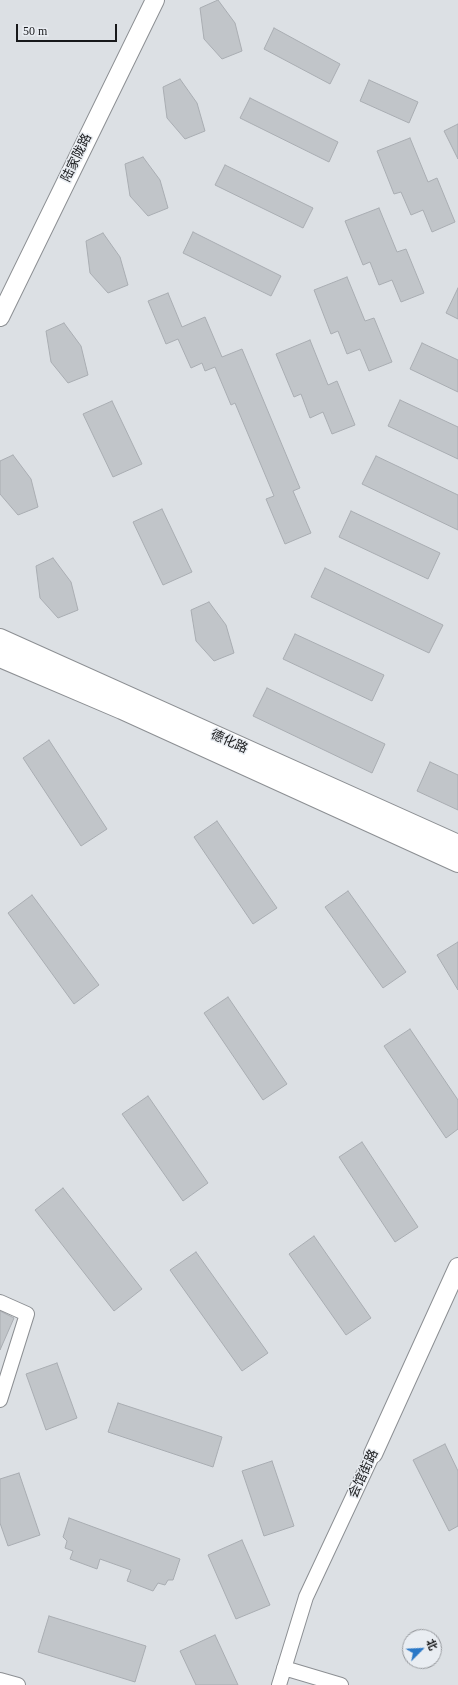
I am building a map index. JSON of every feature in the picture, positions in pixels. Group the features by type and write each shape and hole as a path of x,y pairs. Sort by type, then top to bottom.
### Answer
{"main road":[{"name":"德化路","path":"0,639 458,845"},
{"name":"德化路","path":"0,657 130,713 458,862"}],"street":[{"name":"陆家陇路","path":"0,317 155,0"},
{"name":"会馆街路","path":"279,1685 306,1597 458,1267"},
{"path":"0,1302 27,1314 0,1400"},
{"path":"284,1668 342,1685"},
{"path":"0,1680 18,1685"}],"building":[{"path":"218,0 235,23 242,51 222,59 204,39 200,8"},
{"path":"274,28 340,64 330,84 264,49"},
{"path":"180,79 197,103 205,131 185,139 167,118 163,87"},
{"path":"369,80 418,102 409,123 360,101"},
{"path":"250,98 338,142 329,162 240,118"},
{"path":"458,124 458,159 444,131"},
{"path":"410,138 428,182 437,178 455,222 432,232 423,210 411,215 401,192 394,194 377,151"},
{"path":"143,157 160,180 168,208 148,216 130,196 125,164"},
{"path":"225,165 313,208 303,228 215,185"},
{"path":"379,208 397,252 406,249 424,293 401,302 392,280 379,285 370,262 363,265 345,221"},
{"path":"193,232 281,276 271,296 183,253"},
{"path":"103,233 120,257 128,285 108,293 90,273 86,241"},
{"path":"347,277 365,321 374,318 392,362 369,371 360,349 347,354 338,331 331,334 314,290"},
{"path":"458,288 458,319 446,313"},
{"path":"168,293 182,327 205,317 222,357 242,349 300,488 293,491 311,533 285,544 266,499 274,496 235,403 231,405 215,367 205,371 202,363 191,368 178,339 166,344 148,301"},
{"path":"64,323 81,346 88,375 68,383 51,362 46,331"},
{"path":"310,340 328,385 337,381 355,425 332,434 323,412 310,418 301,394 294,397 276,354"},
{"path":"422,343 458,360 458,392 410,369"},
{"path":"400,400 458,427 458,459 388,426"},
{"path":"112,401 142,464 113,477 83,414"},
{"path":"13,455 31,479 38,507 18,515 0,494 0,461"},
{"path":"376,456 458,495 458,530 362,484"},
{"path":"162,509 192,572 163,585 133,522"},
{"path":"351,511 440,553 428,579 339,537"},
{"path":"53,558 71,582 78,610 58,618 40,598 36,566"},
{"path":"325,568 443,625 429,653 311,597"},
{"path":"209,602 226,625 234,653 214,661 196,641 191,610"},
{"path":"295,634 384,675 372,701 283,659"},
{"path":"267,688 385,744 372,773 253,716"},
{"path":"49,740 107,829 81,846 23,758"},
{"path":"430,762 458,775 458,810 417,791"},
{"path":"217,821 277,908 253,924 194,837"},
{"path":"348,891 406,972 383,988 325,907"},
{"path":"32,895 99,985 74,1004 8,913"},
{"path":"458,942 458,990 437,955"},
{"path":"228,997 287,1084 263,1100 204,1013"},
{"path":"410,1029 458,1100 458,1129 446,1138 384,1046"},
{"path":"148,1096 208,1183 183,1201 122,1114"},
{"path":"362,1142 418,1227 395,1242 339,1157"},
{"path":"63,1188 142,1289 114,1311 35,1210"},
{"path":"314,1236 371,1318 346,1335 289,1254"},
{"path":"196,1252 268,1353 242,1371 170,1270"},
{"path":"0,1311 14,1318 0,1350"},
{"path":"57,1363 77,1418 46,1430 26,1374"},
{"path":"118,1403 222,1437 213,1467 108,1432"},
{"path":"445,1444 458,1471 458,1526 449,1531 413,1460"},
{"path":"272,1461 294,1526 264,1536 242,1471"},
{"path":"19,1473 40,1535 8,1546 0,1523 0,1479"},
{"path":"69,1518 180,1559 173,1580 168,1580 165,1585 158,1583 153,1591 127,1581 131,1570 100,1559 97,1569 70,1559 73,1551 65,1548 67,1541 63,1537"},
{"path":"242,1540 270,1605 236,1619 208,1555"},
{"path":"49,1616 146,1646 135,1682 38,1652"},
{"path":"215,1635 238,1685 196,1685 180,1651"}]}
